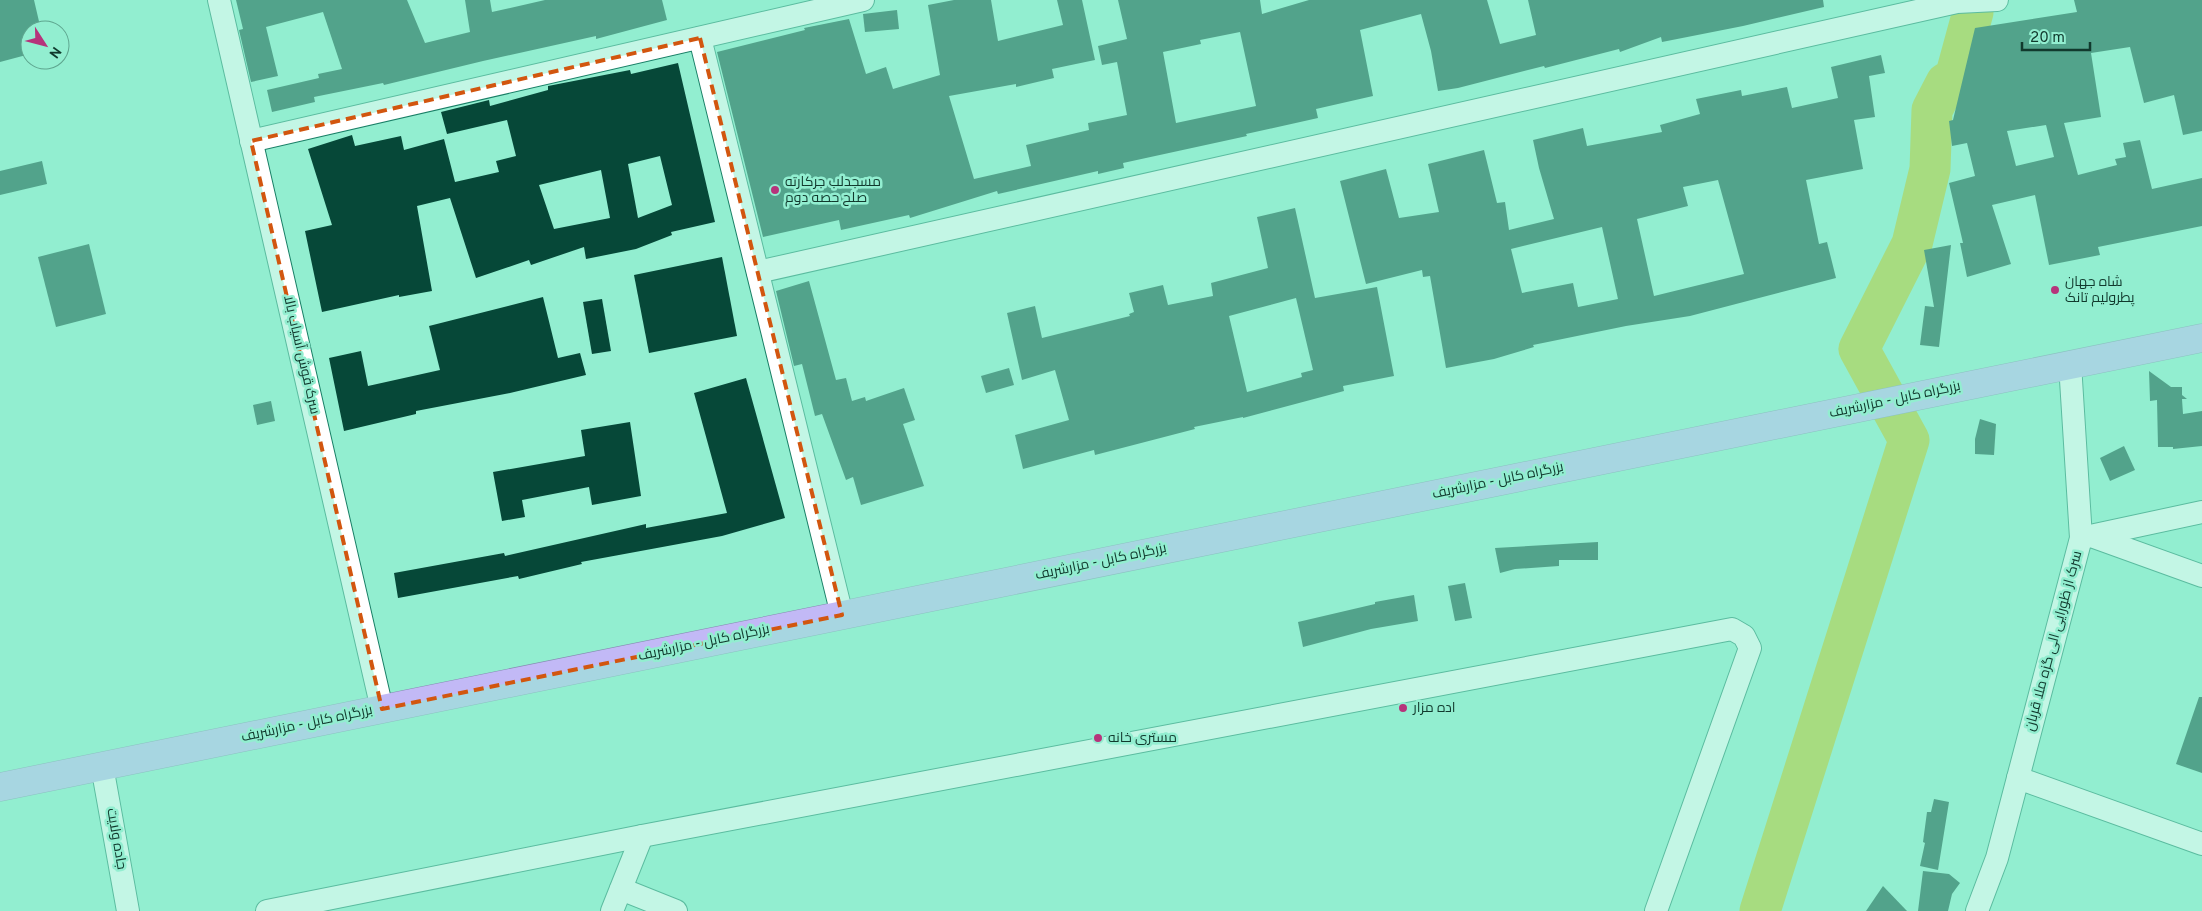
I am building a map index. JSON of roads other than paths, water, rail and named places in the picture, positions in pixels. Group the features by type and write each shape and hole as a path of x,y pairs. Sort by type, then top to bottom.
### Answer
{"highway":[{"name":"بزرگراه کابل - مزارشریف","path":"0,787 2202,338"}],"street":[{"name":"سرک قوش آسیاب بالا","path":"219,0 382,709"},
{"path":"252,141 863,0"},
{"path":"758,272 1957,2 1997,0"},
{"path":"700,38 842,615"},
{"name":"سرک از ظورایی الی گزه ملا قربان","path":"1976,911 1997,858 2086,537 2070,364"},
{"path":"2086,537 2202,512"},
{"path":"2086,537 2202,576"},
{"path":"267,911 642,836 1732,629 1744,636 1750,648 1656,911"},
{"name":"جاده ولایت","path":"102,766 128,911"},
{"path":"2018,778 2202,844"},
{"path":"612,911 642,836"},
{"path":"621,889 676,911"}],"waterway":[{"path":"1760,911 1909,440 1859,349 1912,244 1930,169 1932,110 1946,83 1955,78 1973,12"}],"place":[{"name":"مسجدلب جرکارته صلح حصه دوم","path":"775,190"},
{"name":"شاه جهان پطرولیم تانک","path":"2055,290"},
{"name":"اده مزار","path":"1403,708"},
{"name":"مستری خانه","path":"1098,738"}]}
